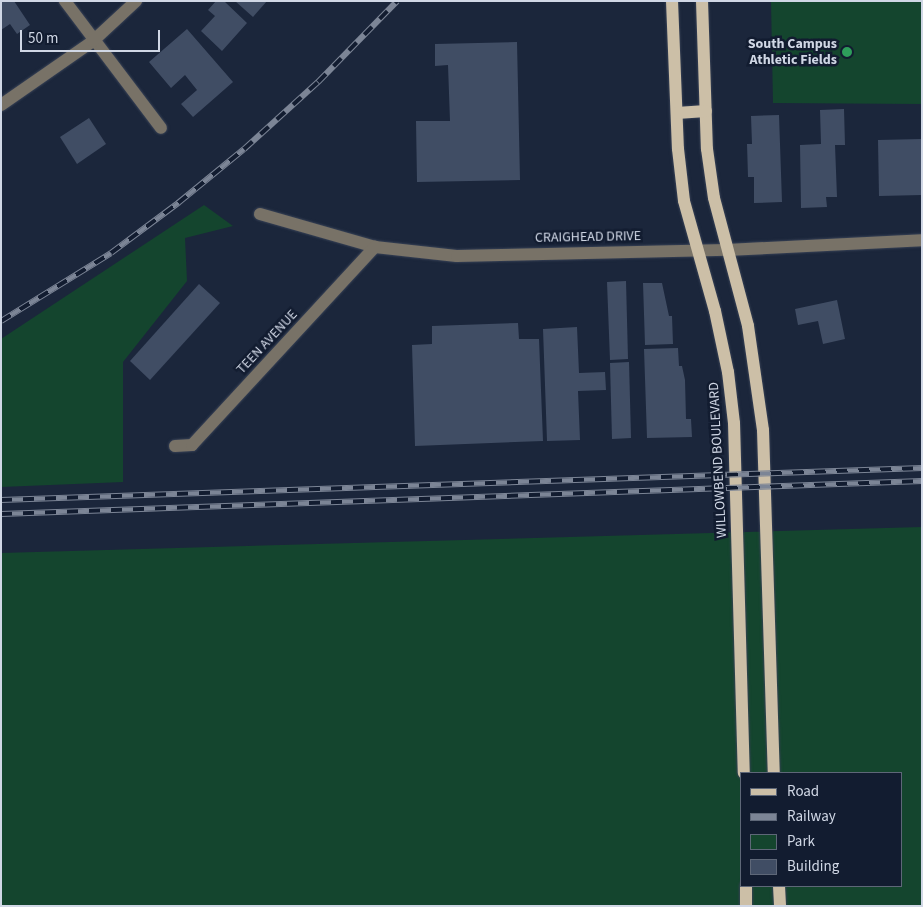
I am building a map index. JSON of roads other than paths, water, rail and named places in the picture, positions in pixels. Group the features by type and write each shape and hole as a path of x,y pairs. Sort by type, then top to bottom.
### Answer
{"main road":[{"name":"WILLOWBEND BOULEVARD","path":"672,1 677,113 684,201 696,250 715,311 728,372 734,423 744,772"},
{"path":"702,1 706,111 714,198 748,326 763,430 774,772"},
{"path":"677,113 706,111"},
{"path":"746,887 746,906"},
{"path":"779,887 780,906"}],"street":[{"path":"64,1 92,42 161,128"},
{"path":"1,105 92,42 136,1"},
{"name":"CRAIGHEAD DRIVE","path":"260,214 375,247 457,256 727,250 922,240"},
{"name":"TEEN AVENUE","path":"175,446 192,445 375,247"}],"railway":[{"path":"1,321 111,253 178,203 244,149 318,82 397,1"},
{"path":"1,500 922,468"},
{"path":"1,514 922,481"}],"place":[{"name":"South Campus Athletic Fields","path":"847,52"}]}
